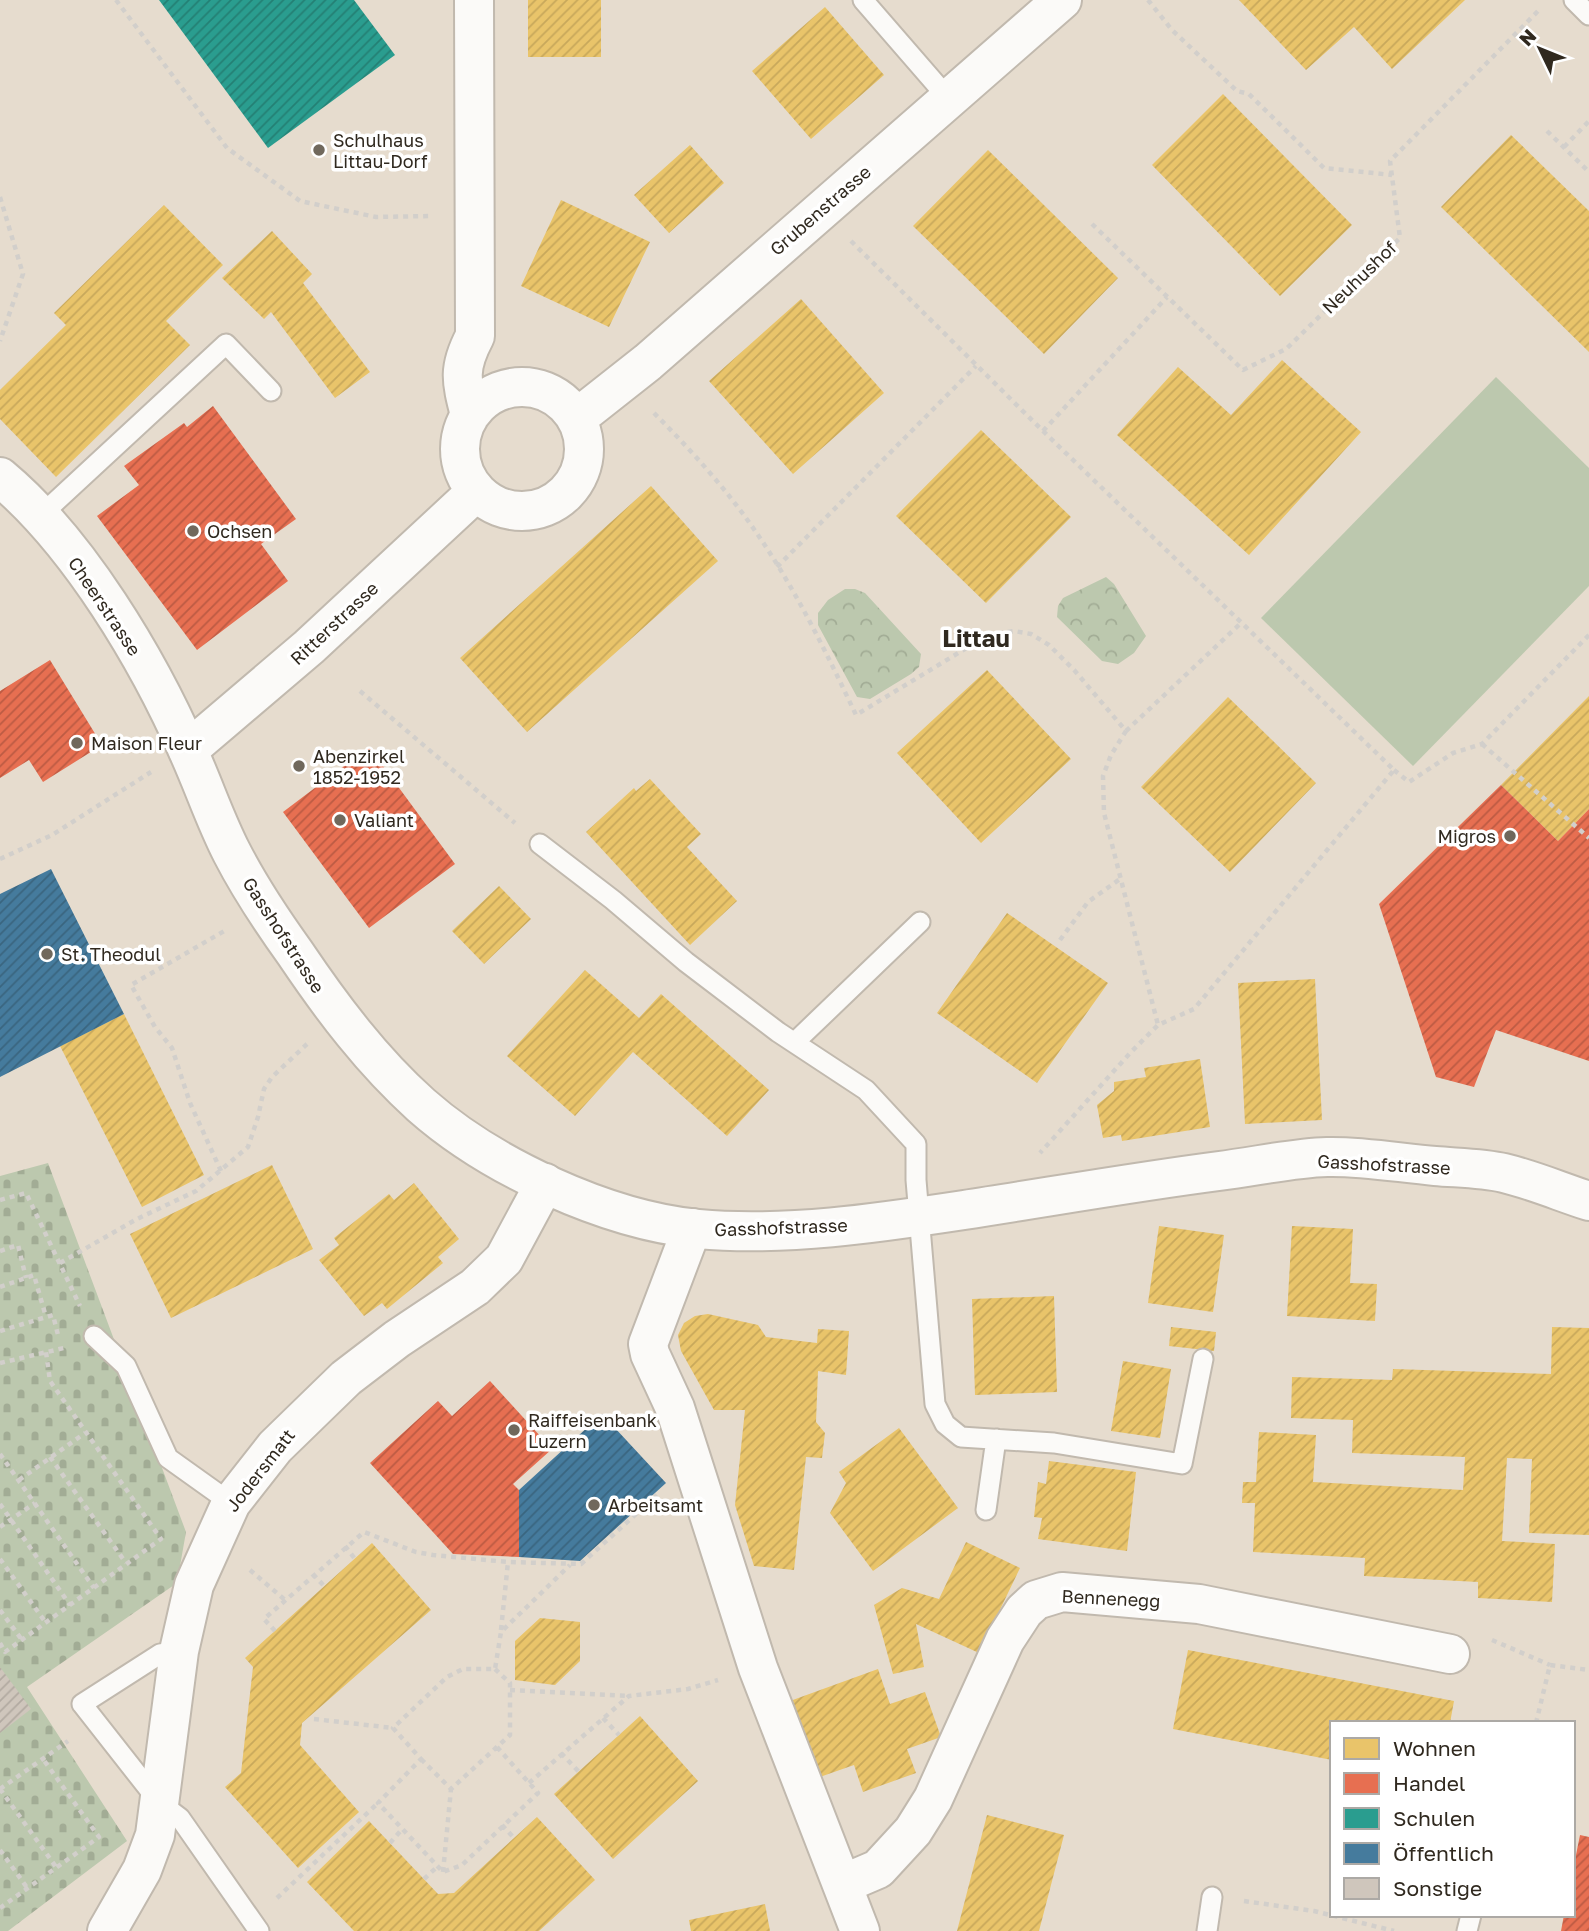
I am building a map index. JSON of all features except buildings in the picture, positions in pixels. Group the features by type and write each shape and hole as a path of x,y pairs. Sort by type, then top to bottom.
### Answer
{"street":[{"path":"470,415 462,387 464,358 475,336 474,0"},
{"name":"Grubenstrasse","path":"577,418 648,362 1062,0"},
{"path":"475,336 524,386"},
{"path":"524,386 545,390 563,401 577,418 584,436 585,457 579,476 567,493 551,505 532,511 511,511 492,504 476,492 467,478 461,462 463,429 480,402 493,393 524,386"},
{"name":"Cheerstrasse","path":"0,477 40,516 87,575 131,641 188,750"},
{"name":"Ritterstrasse","path":"188,750 309,647 476,492"},
{"name":"Gasshofstrasse","path":"188,750 220,828 264,908 342,1020 383,1068 448,1127 509,1166 580,1199 617,1211 692,1228 731,1231 844,1226 1327,1157 1502,1172 1589,1201"},
{"name":"Jodersmatt","path":"107,1931 142,1870 155,1835 178,1651 194,1585 231,1503 275,1447 346,1378 397,1339 475,1287 504,1259 545,1183"},
{"path":"692,1228 648,1344 650,1354 675,1408 758,1668 860,1931"},
{"name":"Bennenegg","path":"844,1884 878,1869 913,1831 939,1787 1005,1640 1024,1611 1036,1600 1062,1592 1199,1604 1450,1654"}],"lane":[{"path":"863,0 948,98"},
{"path":"1574,0 1589,15"},
{"path":"40,516 226,344 271,391"},
{"path":"540,844 613,900 685,962 866,1090 916,1144 919,1217 935,1404 946,1424 961,1437 1055,1443 1182,1464 1203,1359"},
{"path":"795,1042 920,922"},
{"path":"94,1336 126,1366 168,1458 231,1503"},
{"path":"986,1510 996,1439"},
{"path":"178,1651 160,1654 82,1704 159,1802 180,1818 260,1931"},
{"path":"1207,1931 1212,1897"}],"path":[{"path":"116,0 227,148 300,201 376,216 474,216"},
{"path":"1148,0 1172,30 1237,92 1249,94 1324,168 1392,175 1390,161 1549,0"},
{"path":"1564,147 1589,121"},
{"path":"1547,131 1589,172"},
{"name":"Neuhushof","path":"1092,224 1243,370 1286,349 1400,238 1392,175"},
{"path":"0,197 23,274 0,341"},
{"path":"820,211 1241,623 1409,782 1453,753 1482,744 1589,635"},
{"path":"1043,431 1167,297"},
{"path":"777,566 977,366"},
{"path":"646,404 712,474 758,535 796,596 856,715 988,635 1014,631 1031,634 1049,645 1126,731"},
{"path":"1158,1025 1104,813 1103,775 1111,755 1126,731 1241,623"},
{"path":"360,691 540,844"},
{"path":"1482,744 1589,838"},
{"path":"1040,1154 1158,1025 1194,1009 1394,770"},
{"path":"0,859 52,835 153,771"},
{"path":"1060,940 1088,902 1120,879"},
{"path":"221,1171 190,1103 172,1048 155,1027 131,985 264,908"},
{"path":"60,1263 137,1219 196,1191 221,1171 248,1147 264,1090 272,1077 314,1039"},
{"path":"0,1200 26,1192 94,1336 75,1346 0,1363"},
{"path":"0,1251 18,1245 26,1278"},
{"path":"0,1287 34,1275 46,1317"},
{"path":"0,1331 53,1315 61,1349"},
{"path":"0,1643 5,1652 161,1539 50,1381 46,1352"},
{"path":"19,1480 85,1433"},
{"path":"0,1454 94,1588"},
{"path":"50,1457 126,1563"},
{"path":"275,1631 264,1619 364,1531 416,1552 508,1562 581,1564 671,1482 695,1468"},
{"path":"0,1527 35,1503"},
{"path":"0,1504 70,1605"},
{"path":"345,1546 355,1559"},
{"path":"0,1559 46,1623"},
{"path":"495,1669 508,1562"},
{"path":"245,1565 285,1600"},
{"path":"500,1632 570,1565"},
{"path":"313,1574 324,1586"},
{"path":"0,1610 22,1640"},
{"path":"1483,1636 1550,1665 1589,1670"},
{"path":"1536,1721 1550,1665"},
{"path":"510,1690 629,1696 688,1689 758,1668"},
{"path":"393,1728 447,1677 463,1669 495,1669 510,1683 510,1735 451,1789 443,1872"},
{"path":"529,1783 629,1696"},
{"path":"603,1718 619,1735"},
{"path":"314,1719 393,1728 451,1789"},
{"path":"56,1867 0,1789 95,1722"},
{"path":"443,1872 462,1865 538,1793 497,1748"},
{"path":"561,1753 579,1772"},
{"path":"0,1908 99,1837 43,1759"},
{"path":"300,1877 421,1759"},
{"path":"378,1803 443,1872"},
{"path":"502,1825 514,1838"},
{"path":"390,1843 402,1828"},
{"path":"0,1850 27,1889"},
{"path":"424,1879 438,1866"},
{"path":"1212,1897 1330,1915"},
{"path":"1338,1917 1394,1931"}],"green space":[{"path":"1496,377 1589,468 1589,586 1413,766 1261,618"},
{"path":"1106,577 1114,584 1146,636 1134,653 1118,664 1102,661 1057,617 1058,606 1063,598"},
{"path":"845,589 865,593 921,654 919,667 870,699 857,697 818,625 818,613 828,600"},
{"path":"48,1163 186,1532 177,1583 27,1687 127,1841 8,1931 0,1931 0,1176"}],"place":[{"name":"Schulhaus Littau-Dorf","path":"319,150"},
{"name":"Ochsen","path":"193,531"},
{"name":"Maison Fleur","path":"77,743"},
{"name":"Abenzirkel 1852-1952","path":"299,766"},
{"name":"Valiant","path":"340,820"},
{"name":"Migros","path":"1510,836"},
{"name":"St. Theodul","path":"47,954"},
{"name":"Raiffeisenbank Luzern","path":"514,1430"},
{"name":"Arbeitsamt","path":"594,1505"}],"district":[{"name":"Littau","path":"976,637"}]}
